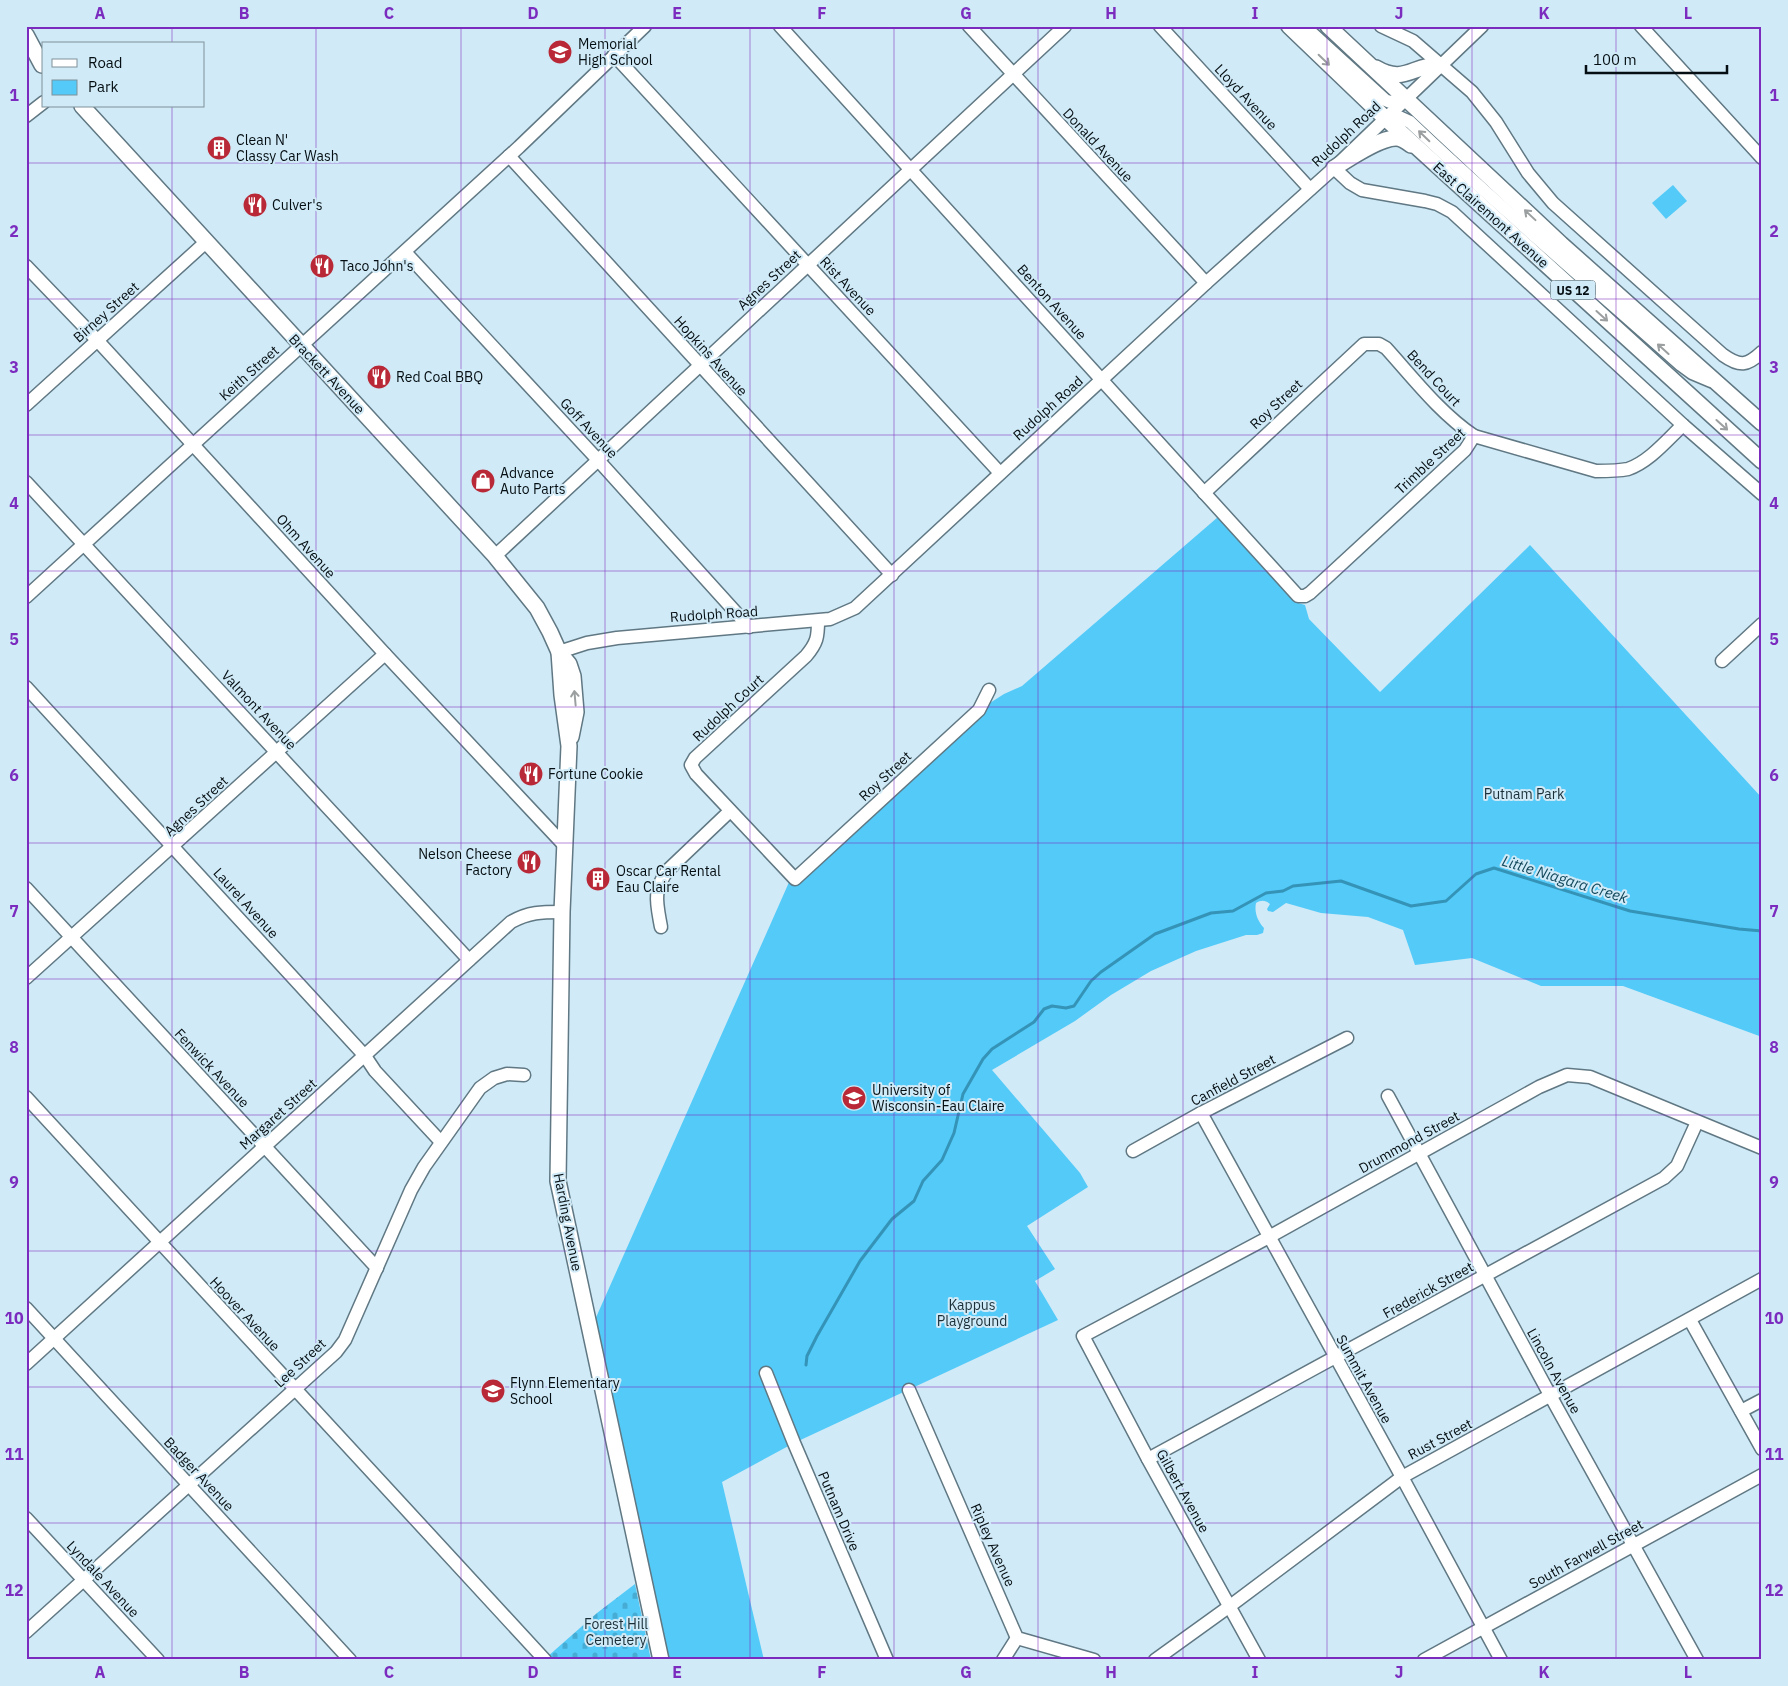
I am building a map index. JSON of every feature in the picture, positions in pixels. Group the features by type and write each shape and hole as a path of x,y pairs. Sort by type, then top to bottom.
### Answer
{"main road":[{"name":"East Clairemont Avenue","path":"1289,26 1423,153 1762,461"},
{"name":"East Clairemont Avenue","path":"1328,26 1568,250 1762,423"},
{"path":"26,35 42,64"},
{"path":"26,55 42,65"},
{"path":"1366,62 1382,72 1397,76 1426,66 1441,65"},
{"name":"Brackett Avenue","path":"84,108 495,556 537,608 559,652"},
{"path":"1334,168 1365,149 1397,138 1423,153"},
{"name":"Harding Avenue","path":"559,652 562,695 569,746 562,912 558,1181 661,1660"}],"street":[{"name":"Keith Street","path":"26,597 405,252 645,26"},
{"name":"Benton Avenue","path":"780,26 911,168 1295,594 1301,597"},
{"name":"Donald Avenue","path":"969,26 1206,283"},
{"name":"Agnes Street","path":"495,556 1065,26"},
{"name":"Lloyd Avenue","path":"1160,26 1310,189"},
{"path":"1304,26 1385,100 1390,102 1405,99"},
{"path":"1381,26 1413,41 1472,92 1540,189 1560,210 1722,355 1738,363 1746,363 1762,352"},
{"name":"Rudolph Road","path":"559,652 604,640 818,621 839,616 855,608 1000,472 1334,168 1482,26"},
{"path":"1640,26 1762,158"},
{"name":"Rist Avenue","path":"614,55 1000,472"},
{"path":"26,116 42,104"},
{"path":"1385,118 1399,117 1410,122 1473,182 1681,365 1718,384"},
{"name":"Hopkins Avenue","path":"509,156 892,575"},
{"path":"1334,168 1350,183 1369,193 1425,200 1452,212 1683,425 1762,494"},
{"name":"Birney Street","path":"26,405 206,242"},
{"name":"Goff Avenue","path":"405,252 598,460 749,627"},
{"name":"Ohm Avenue","path":"26,266 97,340 385,654 565,846"},
{"name":"Bend Court","path":"1371,343 1379,344 1386,348 1444,413 1474,436"},
{"name":"Roy Street","path":"1204,492 1358,348 1364,344 1371,343"},
{"name":"Trimble Street","path":"1301,597 1310,593 1465,450 1474,436 1596,471 1609,471 1628,468 1642,462 1683,425"},
{"name":"Valmont Avenue","path":"26,482 469,960"},
{"name":"Rudolph Court","path":"795,880 696,774 691,765 695,758 806,656 816,641 818,621"},
{"path":"1722,661 1761,625"},
{"name":"Agnes Street","path":"26,978 174,847 385,654"},
{"name":"Laurel Avenue","path":"26,687 365,1056 375,1071 441,1142"},
{"name":"Roy Street","path":"795,880 978,710 989,690"},
{"path":"661,927 656,902 657,888 661,878 730,811"},
{"name":"Fenwick Avenue","path":"26,888 377,1268"},
{"name":"Margaret Street","path":"26,1364 511,922 524,915 539,912 562,912"},
{"name":"Canfield Street","path":"1133,1151 1201,1113 1347,1038"},
{"name":"Lee Street","path":"26,1632 336,1352 345,1340 411,1190 424,1167 480,1088 494,1078 507,1074 524,1075"},
{"name":"Drummond Street","path":"1083,1336 1269,1237 1540,1087 1567,1075 1590,1077 1762,1148"},
{"name":"Lincoln Avenue","path":"1388,1096 1551,1397 1697,1660"},
{"name":"Hoover Avenue","path":"26,1097 545,1660"},
{"name":"Summit Avenue","path":"1201,1113 1501,1660"},
{"name":"Frederick Street","path":"1148,1459 1664,1178 1677,1166 1697,1122"},
{"name":"Rust Street","path":"1154,1660 1230,1606 1402,1477 1551,1397 1762,1279"},
{"name":"Badger Avenue","path":"26,1308 342,1657"},
{"path":"1690,1320 1762,1449"},
{"name":"Gilbert Avenue","path":"1083,1336 1148,1459 1259,1660"},
{"name":"Putnam Drive","path":"766,1373 794,1443 888,1660"},
{"name":"Ripley Avenue","path":"909,1390 1017,1638"},
{"path":"1741,1411 1762,1400"},
{"name":"South Farwell Street","path":"1424,1660 1762,1476"},
{"name":"Lyndale Avenue","path":"26,1518 158,1660"},
{"path":"1003,1660 1017,1638 1094,1660"}],"green space":[{"path":"1673,185 1687,201 1666,219 1652,203"},
{"name":"Putnam Park","path":"1218,517 1295,602 1305,605 1309,619 1380,692 1530,545 1762,798 1762,1037 1623,986 1541,986 1472,958 1415,965 1403,930 1368,917 1321,913 1286,903 1273,912 1267,909 1270,904 1261,901 1256,903 1256,913 1258,920 1264,928 1263,933 1246,935 1196,951 1151,971 1111,995 1075,1021 992,1070 1080,1173 1088,1187 1027,1226 1055,1269 1035,1281 1058,1320 794,1443 722,1482 764,1660 661,1660 590,1331 790,880 979,710 1004,694 1022,686"},
{"name":"Forest Hill Cemetery","path":"635,1584 651,1660 548,1660 547,1657 597,1613"}],"waterway":[{"name":"Little Niagara Creek","path":"806,1365 807,1356 817,1336 860,1261 892,1219 914,1201 923,1181 942,1160 954,1133 963,1094 983,1059 992,1049 1034,1022 1044,1009 1052,1006 1066,1008 1074,1006 1091,981 1101,972 1155,934 1211,913 1233,911 1266,893 1283,891 1293,886 1341,881 1411,906 1446,901 1476,874 1494,868 1630,911 1762,931"}],"place":[{"name":"Memorial High School","path":"560,52"},
{"name":"Clean N' Classy Car Wash","path":"219,148"},
{"name":"Culver's","path":"255,205"},
{"name":"Taco John's","path":"322,266"},
{"name":"Red Coal BBQ","path":"379,377"},
{"name":"Advance Auto Parts","path":"483,481"},
{"name":"Fortune Cookie","path":"531,774"},
{"name":"Nelson Cheese Factory","path":"529,862"},
{"name":"Oscar Car Rental Eau Claire","path":"598,879"},
{"name":"University of Wisconsin-Eau Claire","path":"854,1098"},
{"name":"Flynn Elementary School","path":"493,1391"}],"park label":[{"name":"Kappus Playground","path":"972,1314"}]}
